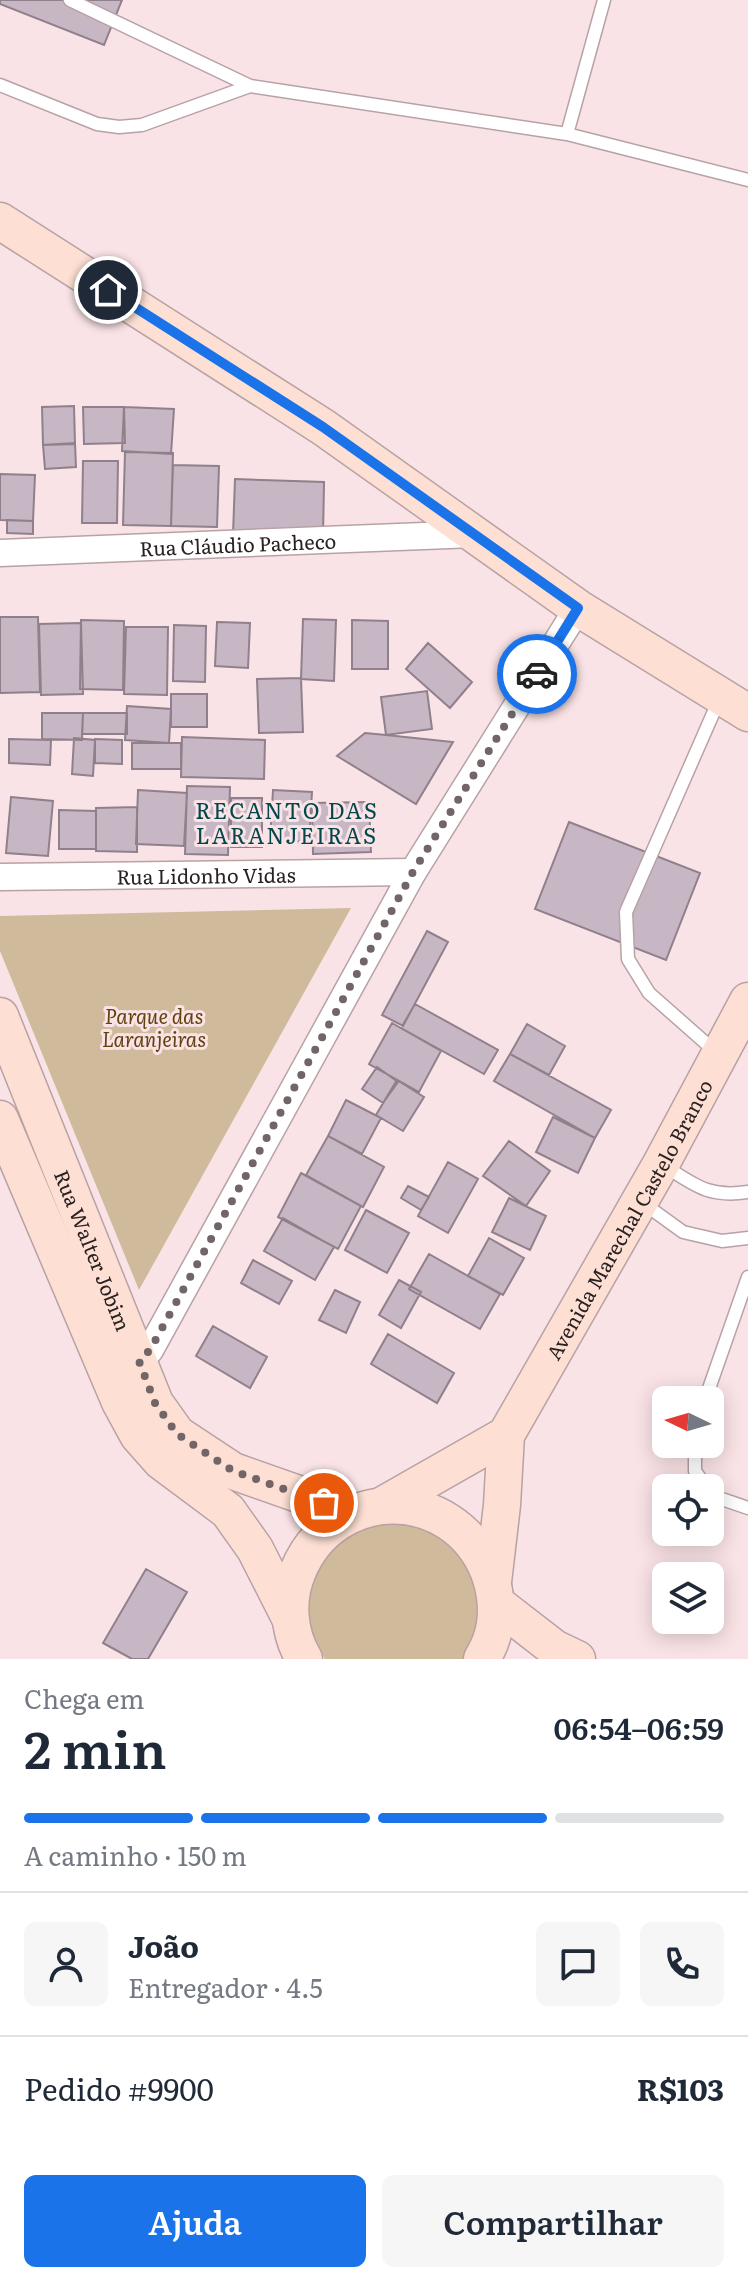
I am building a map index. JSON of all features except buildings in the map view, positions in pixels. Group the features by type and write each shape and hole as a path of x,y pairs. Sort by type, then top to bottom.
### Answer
{"main road":[{"path":"0,221 323,427 578,608 734,704"},
{"name":"Avenida Marechal Castelo Branco","path":"482,1659 493,1635 506,1435 661,1164 748,1001"},
{"name":"Rua Walter Jobim","path":"0,1016 155,1403 177,1434 233,1471 367,1509 412,1506 439,1516 463,1532 481,1555 494,1592"},
{"name":"Rua Walter Jobim","path":"0,1119 120,1402 138,1435 161,1461 228,1511 255,1549 296,1646"},
{"path":"296,1646 292,1584 305,1555 325,1530 506,1435"},
{"path":"494,1592 554,1648 577,1659"}],"street":[{"name":"Rua Cláudio Pacheco","path":"0,553 474,534"},
{"path":"139,1361 150,1350 413,872 578,608"},
{"name":"Rua Lidonho Vidas","path":"0,877 413,872"}],"lane":[{"path":"70,0 250,86 567,134 748,180"},
{"path":"567,134 604,0"},
{"path":"0,85 97,124 119,127 142,125 250,86"},
{"path":"720,1055 649,993 628,959 626,912 734,704"},
{"path":"661,1164 704,1191 730,1195 748,1192"},
{"path":"640,1201 683,1232 722,1241 748,1238"},
{"path":"710,1386 748,1277"},
{"path":"724,1500 748,1508"}],"green space":[{"name":"Parque das Laranjeiras","path":"351,908 139,1290 0,951 0,916"},
{"path":"369,1522 425,1524 468,1560 481,1612 475,1637 463,1659 325,1659 313,1640 308,1624 311,1582 332,1546 348,1532"}],"way so far":[{"path":"324,1503 233,1471 177,1434 155,1403 139,1361 150,1350 413,872 537,674"}],"district":[{"name":"RECANTO DAS LARANJEIRAS","path":"287,822"}],"route":[{"path":"108,290 323,427 578,608 537,674"}]}
